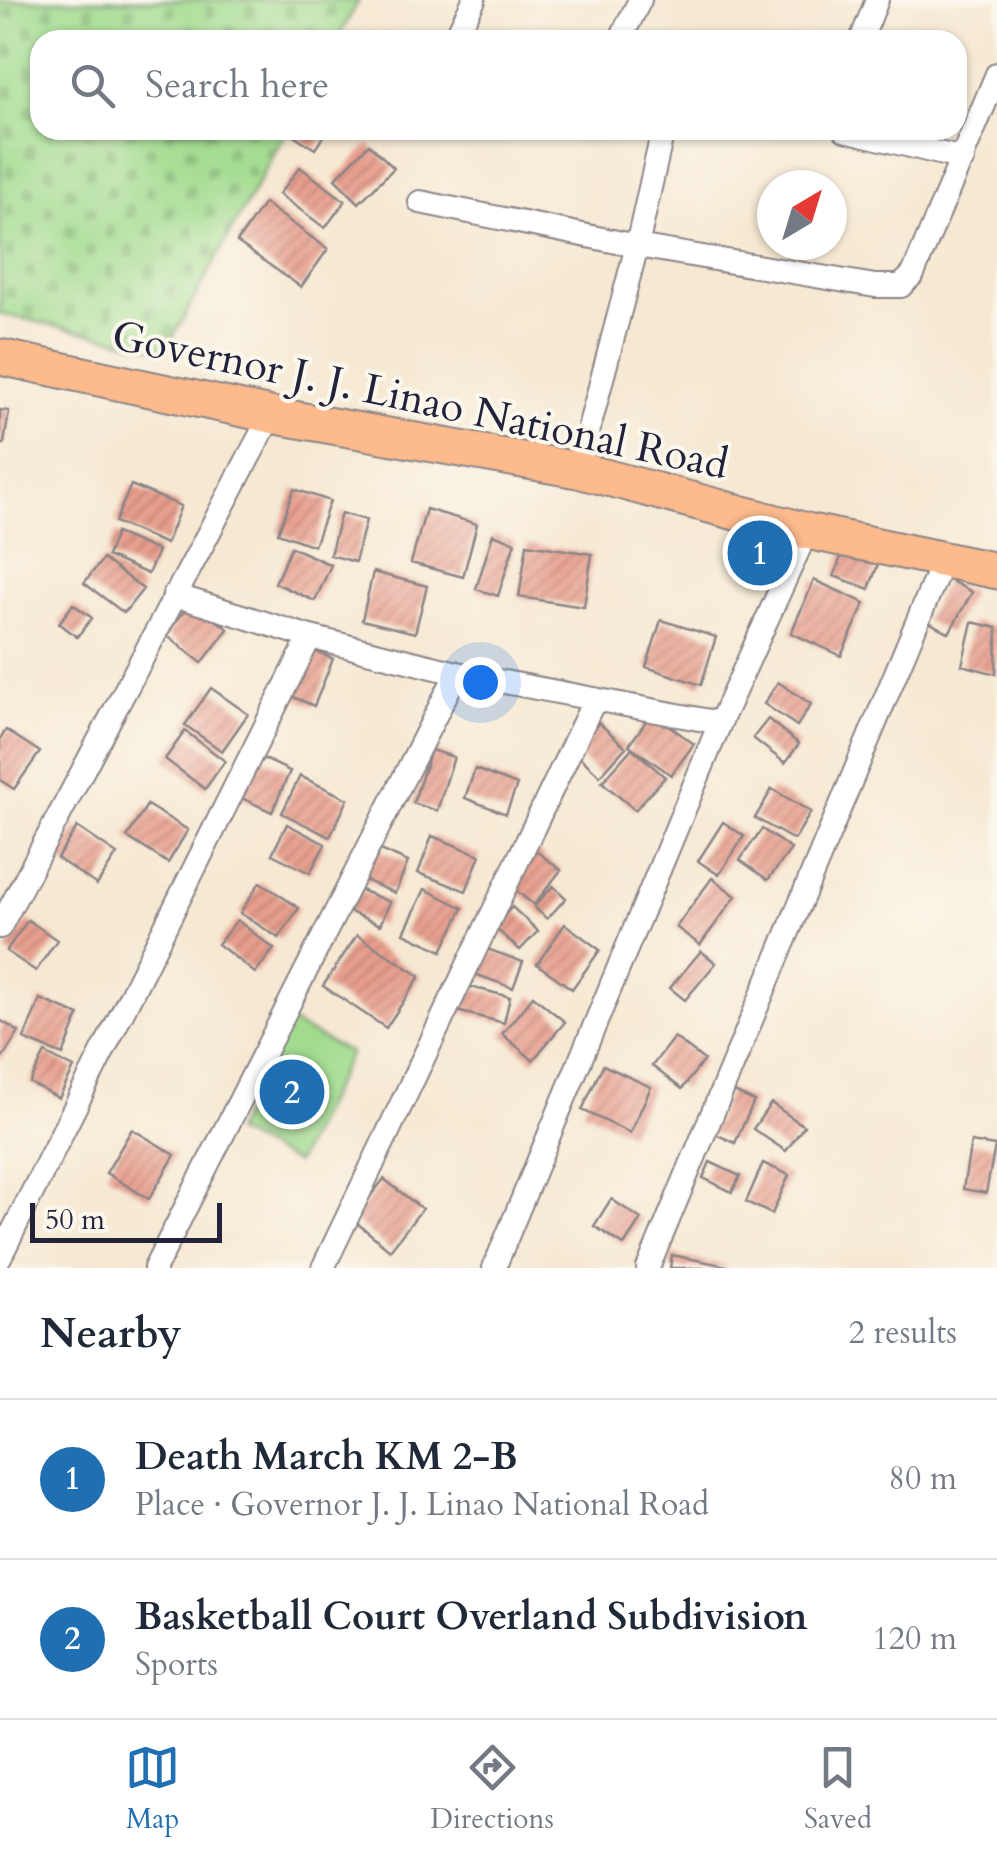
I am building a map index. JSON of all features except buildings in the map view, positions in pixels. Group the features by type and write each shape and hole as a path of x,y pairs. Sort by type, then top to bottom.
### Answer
{"main road":[{"name":"Governor J. J. Linao National Road","path":"0,357 272,415 578,470 807,531 997,571"}],"street":[{"path":"459,30 474,0"},
{"path":"625,30 640,0"},
{"path":"866,30 878,0"},
{"path":"420,202 637,246 875,286 901,286 914,274 997,74"},
{"path":"578,470 661,140"},
{"path":"886,140 963,159"},
{"path":"0,928 272,415"},
{"path":"494,1268 720,723 807,531"},
{"path":"648,1268 943,560"},
{"path":"174,596 310,637 458,673 720,723"},
{"path":"0,1256 310,637"},
{"path":"154,1268 458,673"},
{"path":"323,1268 595,698"}],"green space":[{"path":"0,0 359,0 342,30 30,30 30,140 282,140 166,350 0,314"},
{"path":"289,1022 350,1053 296,1163 234,1132"}],"place":[{"name":"Death March KM 2-B","path":"760,553"},
{"name":"Basketball Court Overland Subdivision","path":"292,1092"}]}
